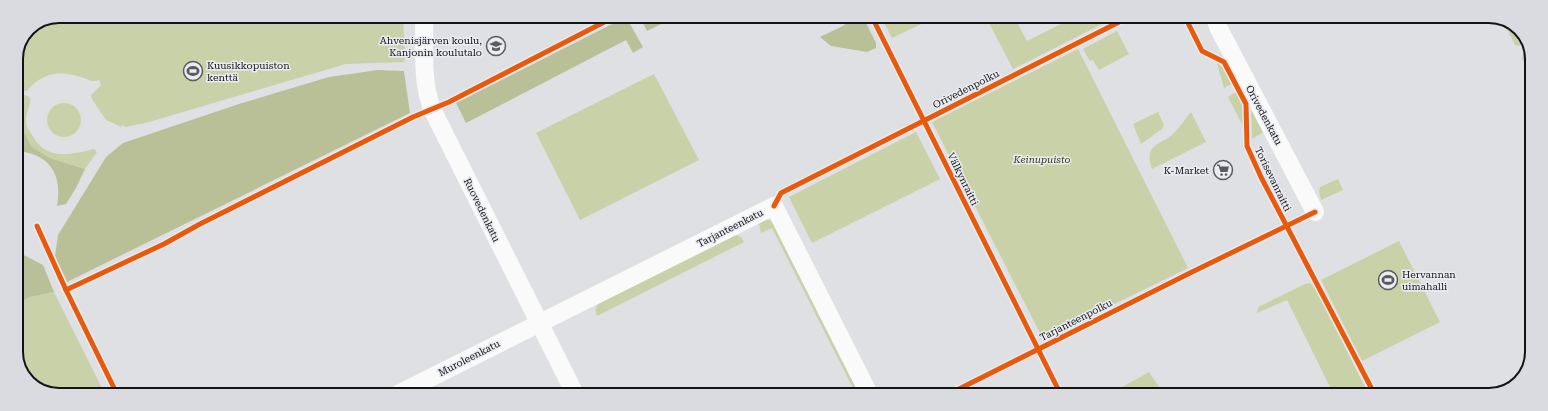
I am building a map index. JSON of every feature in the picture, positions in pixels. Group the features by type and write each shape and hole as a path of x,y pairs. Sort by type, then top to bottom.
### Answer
{"street":[{"name":"Ruovedenkatu","path":"424,23 424,66 428,97 432,109 572,388"},
{"name":"Orivedenkatu","path":"1217,23 1315,212"},
{"name":"Tarjanteenkatu","path":"540,323 774,206 866,388"},
{"name":"Muroleenkatu","path":"410,388 540,323"}],"green space":[{"name":"Kuusikkopuiston kenttä","path":"403,23 404,62 346,64 149,122 126,127 122,125 121,127 106,120 92,99 91,95 101,85 99,80 92,81 66,74 51,75 38,80 27,91 23,91 23,60 26,46 29,39 39,29 52,24"},
{"path":"614,23 629,23 643,47 633,53 626,40 466,123 456,103"},
{"path":"643,23 663,23 647,31"},
{"path":"844,23 866,23 876,43 876,48 867,52 831,46 820,37 845,25"},
{"path":"884,23 923,23 892,38"},
{"path":"989,23 1017,23 1027,41 1063,23 1104,23 1013,69"},
{"path":"1506,28 1516,35 1521,44 1518,46 1515,45"},
{"path":"1117,31 1129,54 1099,70 1093,60 1090,61 1083,49"},
{"name":"Keinupuisto","path":"1078,49 1188,268 1043,339 932,122"},
{"path":"1524,54 1525,64 1522,59"},
{"path":"1217,63 1223,68 1231,84 1224,88"},
{"path":"378,70 404,71 410,113 67,282 55,256 58,235 106,157 123,143 239,104 329,77"},
{"path":"654,74 699,160 580,220 536,133"},
{"path":"1236,92 1243,104 1244,128 1228,97"},
{"path":"23,94 30,97 26,118 27,125 38,143 44,149 59,154 76,153 94,149 97,152 85,169 50,158 32,147 23,130"},
{"path":"64,103 76,108 81,120 76,132 64,137 52,132 47,120 52,108"},
{"path":"1251,107 1264,132 1252,139"},
{"path":"1158,112 1164,125 1162,129 1141,144 1133,124"},
{"path":"1191,112 1206,142 1152,169 1150,154 1152,149 1170,137"},
{"path":"23,130 32,147 50,158 85,169 66,204 57,206 58,184 51,167 37,156 23,152"},
{"path":"916,132 940,179 812,243 789,197"},
{"path":"1338,179 1343,190 1321,200 1319,192 1320,187"},
{"path":"766,219 772,221 857,388 853,388 772,228 761,233 759,224"},
{"path":"736,235 741,237 744,242 597,316 596,307 598,304"},
{"path":"1399,241 1440,322 1362,361 1321,280"},
{"path":"23,255 43,265 54,292 30,297 23,300"},
{"path":"1310,283 1315,288 1365,388 1331,388 1287,300 1257,313 1258,307"},
{"path":"54,292 102,388 52,387 41,383 32,376 28,370 23,354 23,300 30,297"},
{"path":"1149,372 1159,387 1156,388 1120,388"}],"cycle path":[{"path":"66,290 164,244 200,224 413,117 449,102 602,23"},
{"name":"Välkynraitti","path":"875,23 1058,388"},
{"name":"Orivedenpolku","path":"774,206 781,193 1117,23"},
{"name":"Torisevanraitti","path":"1188,23 1202,51 1224,62 1246,104 1247,146 1261,177 1371,388"},
{"name":"Tarjanteenpolku","path":"961,388 1315,212"},
{"path":"37,226 66,290 114,388"}],"place":[{"name":"Ahvenisjärven koulu, Kanjonin koulutalo","path":"496,46"},
{"name":"Kuusikkopuiston kenttä","path":"193,71"},
{"name":"K-Market","path":"1223,170"},
{"name":"Hervannan uimahalli","path":"1388,280"}]}
